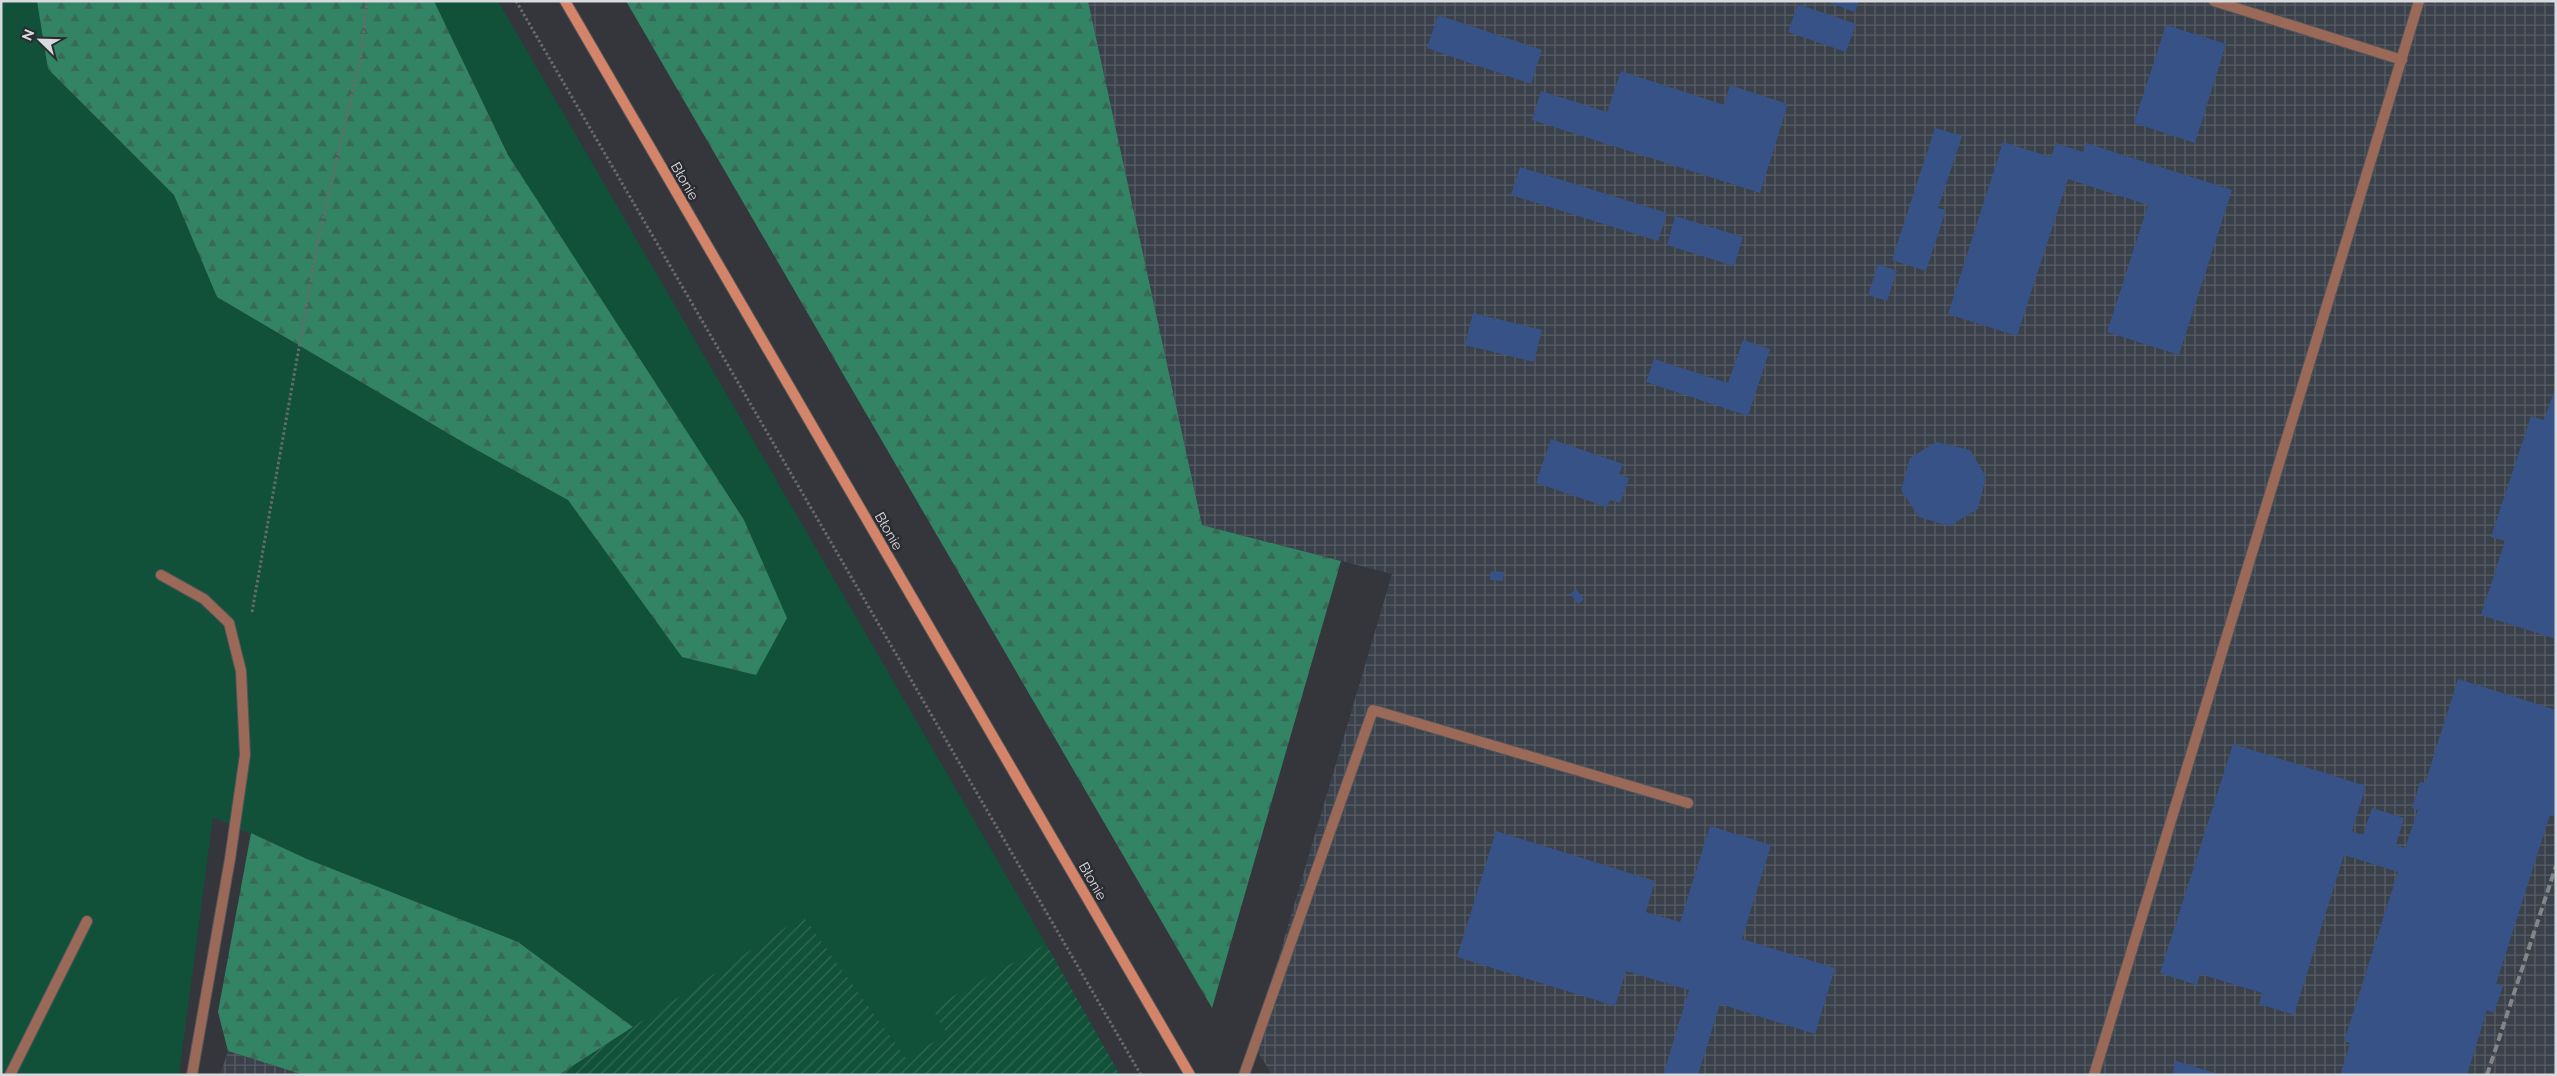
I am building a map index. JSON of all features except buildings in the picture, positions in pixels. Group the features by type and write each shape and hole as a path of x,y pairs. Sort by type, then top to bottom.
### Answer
{"street":[{"name":"Błonie","path":"565,1 1190,1075"}],"lane":[{"path":"2214,1 2402,60"},
{"path":"2094,1075 2420,1"},
{"path":"160,575 204,600 228,622 241,671 245,755 230,859 192,1075"},
{"path":"1244,1075 1373,710 1688,804"},
{"path":"10,1075 87,921"}],"path":[{"path":"250,622 319,235 361,56 367,1"},
{"path":"516,1 1141,1075"}],"shaded area":[{"path":"1088,1 2556,1 2556,1075 1272,1075 1253,1044 1392,574 1202,525"},
{"path":"228,1051 304,1075 220,1075"}],"green space":[{"path":"1,1 37,1 48,69 174,195 217,297 466,444 568,500 682,657 508,154 434,1 498,1 1046,944 933,1008 947,1034 906,1058 803,916 633,1027 518,942 307,859 213,817 179,1075 1,1075"},
{"path":"37,1 434,1 508,155 744,520 787,618 756,675 682,657 568,500 466,444 217,297 174,195 48,69"},
{"path":"626,1 1088,1 1202,525 1341,561 1212,1008"},
{"path":"251,833 307,859 518,942 633,1027 559,1075 304,1075 228,1051 218,1012"},
{"path":"803,916 906,1058 947,1034 932,1008 1046,944 1120,1075 559,1075"}],"railway":[{"path":"2487,1075 2556,866"}]}
